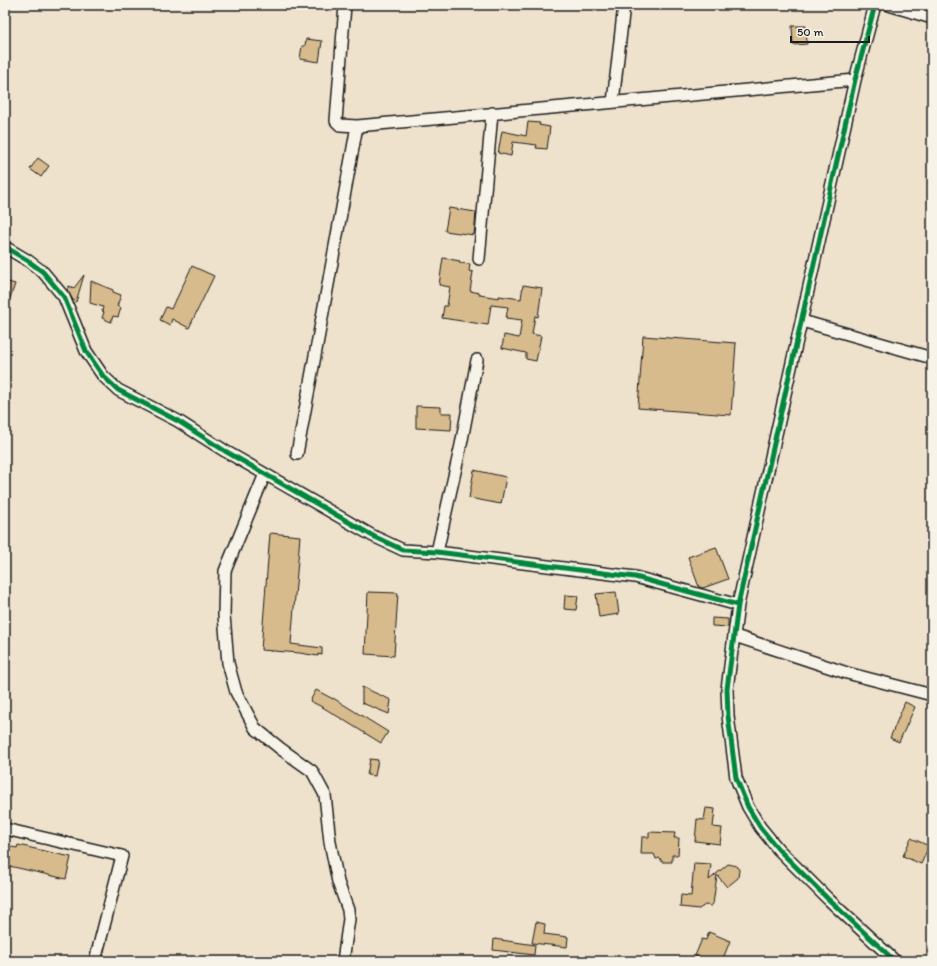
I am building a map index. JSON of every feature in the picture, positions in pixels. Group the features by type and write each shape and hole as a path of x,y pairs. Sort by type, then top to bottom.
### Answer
{"street":[{"path":"345,5 336,121 340,125 357,126 855,80"},
{"path":"613,102 624,5"},
{"path":"875,5 855,80 738,605 727,689 728,716 736,778 748,807 760,827 778,849 828,899 896,961"},
{"path":"889,5 932,18"},
{"path":"479,259 492,113"},
{"path":"297,454 357,126"},
{"path":"5,247 27,260 43,272 64,297 86,351 103,376 118,390 178,421 225,451 388,544 403,550 437,552 635,577 738,605"},
{"path":"802,321 932,358"},
{"path":"437,552 461,444 477,360"},
{"path":"265,474 226,571 224,615 228,663 236,692 255,728 312,771 325,795 330,842 338,882 348,910 349,920 343,961"},
{"path":"735,636 847,672 932,695"},
{"path":"5,829 122,856 96,961"}],"building":[{"path":"792,26 806,26 807,44 793,45"},
{"path":"306,39 322,41 319,62 300,59 302,46 305,46"},
{"path":"528,122 540,123 539,125 550,127 547,149 536,148 537,145 513,142 511,156 498,153 502,131 526,136"},
{"path":"38,158 49,166 41,177 30,169"},
{"path":"449,208 476,212 474,235 445,231"},
{"path":"443,258 460,261 459,263 470,264 469,271 473,272 470,291 480,293 480,295 521,299 523,285 542,288 538,317 535,316 532,334 541,336 536,361 526,359 526,353 502,348 504,335 519,338 522,320 506,318 508,307 491,305 488,325 442,318 444,306 447,306 450,287 439,285"},
{"path":"192,266 214,276 189,328 172,319 170,325 160,320 166,307 171,309"},
{"path":"84,275 76,302 67,290 69,286 74,288"},
{"path":"5,281 15,284 6,310 5,309"},
{"path":"91,281 121,295 117,306 121,308 118,317 113,316 111,322 102,318 104,312 102,311 103,307 90,303"},
{"path":"643,336 736,343 731,415 638,408"},
{"path":"416,406 441,407 441,413 452,413 451,430 416,428"},
{"path":"474,470 506,477 501,504 469,498"},
{"path":"270,533 300,536 291,644 322,648 322,655 318,654 318,656 261,650"},
{"path":"716,547 728,579 703,588 699,587 688,557"},
{"path":"368,592 398,593 394,656 365,654"},
{"path":"616,592 619,614 599,617 596,594"},
{"path":"565,595 578,596 576,610 564,609"},
{"path":"712,618 728,619 728,627 712,626"},
{"path":"362,687 391,700 389,714 362,703"},
{"path":"316,690 333,698 388,732 381,743 310,701"},
{"path":"905,702 915,707 899,742 890,738"},
{"path":"370,759 378,760 375,776 367,775"},
{"path":"706,808 715,809 713,827 722,828 720,844 695,841 697,819 704,820"},
{"path":"649,832 675,833 674,838 679,838 678,855 672,855 672,862 662,862 660,858 656,859 654,854 641,854 642,837 649,837"},
{"path":"911,838 929,846 921,864 903,856"},
{"path":"18,845 71,857 66,879 5,865 7,846 17,848"},
{"path":"694,863 711,864 709,880 728,864 737,866 739,870 738,878 727,887 717,875 713,904 711,906 705,905 699,909 680,907 681,895 691,896"},
{"path":"536,922 545,924 544,934 568,937 567,947 532,943"},
{"path":"709,932 730,941 722,961 706,961 695,956 702,939 706,940"},
{"path":"494,939 535,945 534,955 493,950"}],"cycle path":[{"path":"875,5 855,80 738,605 727,689 728,716 736,778 748,807 760,827 778,849 828,899 895,961"},
{"path":"5,247 27,260 43,272 64,297 86,351 103,376 118,390 178,421 225,451 373,536 403,550 437,552 635,577 738,605"}]}
